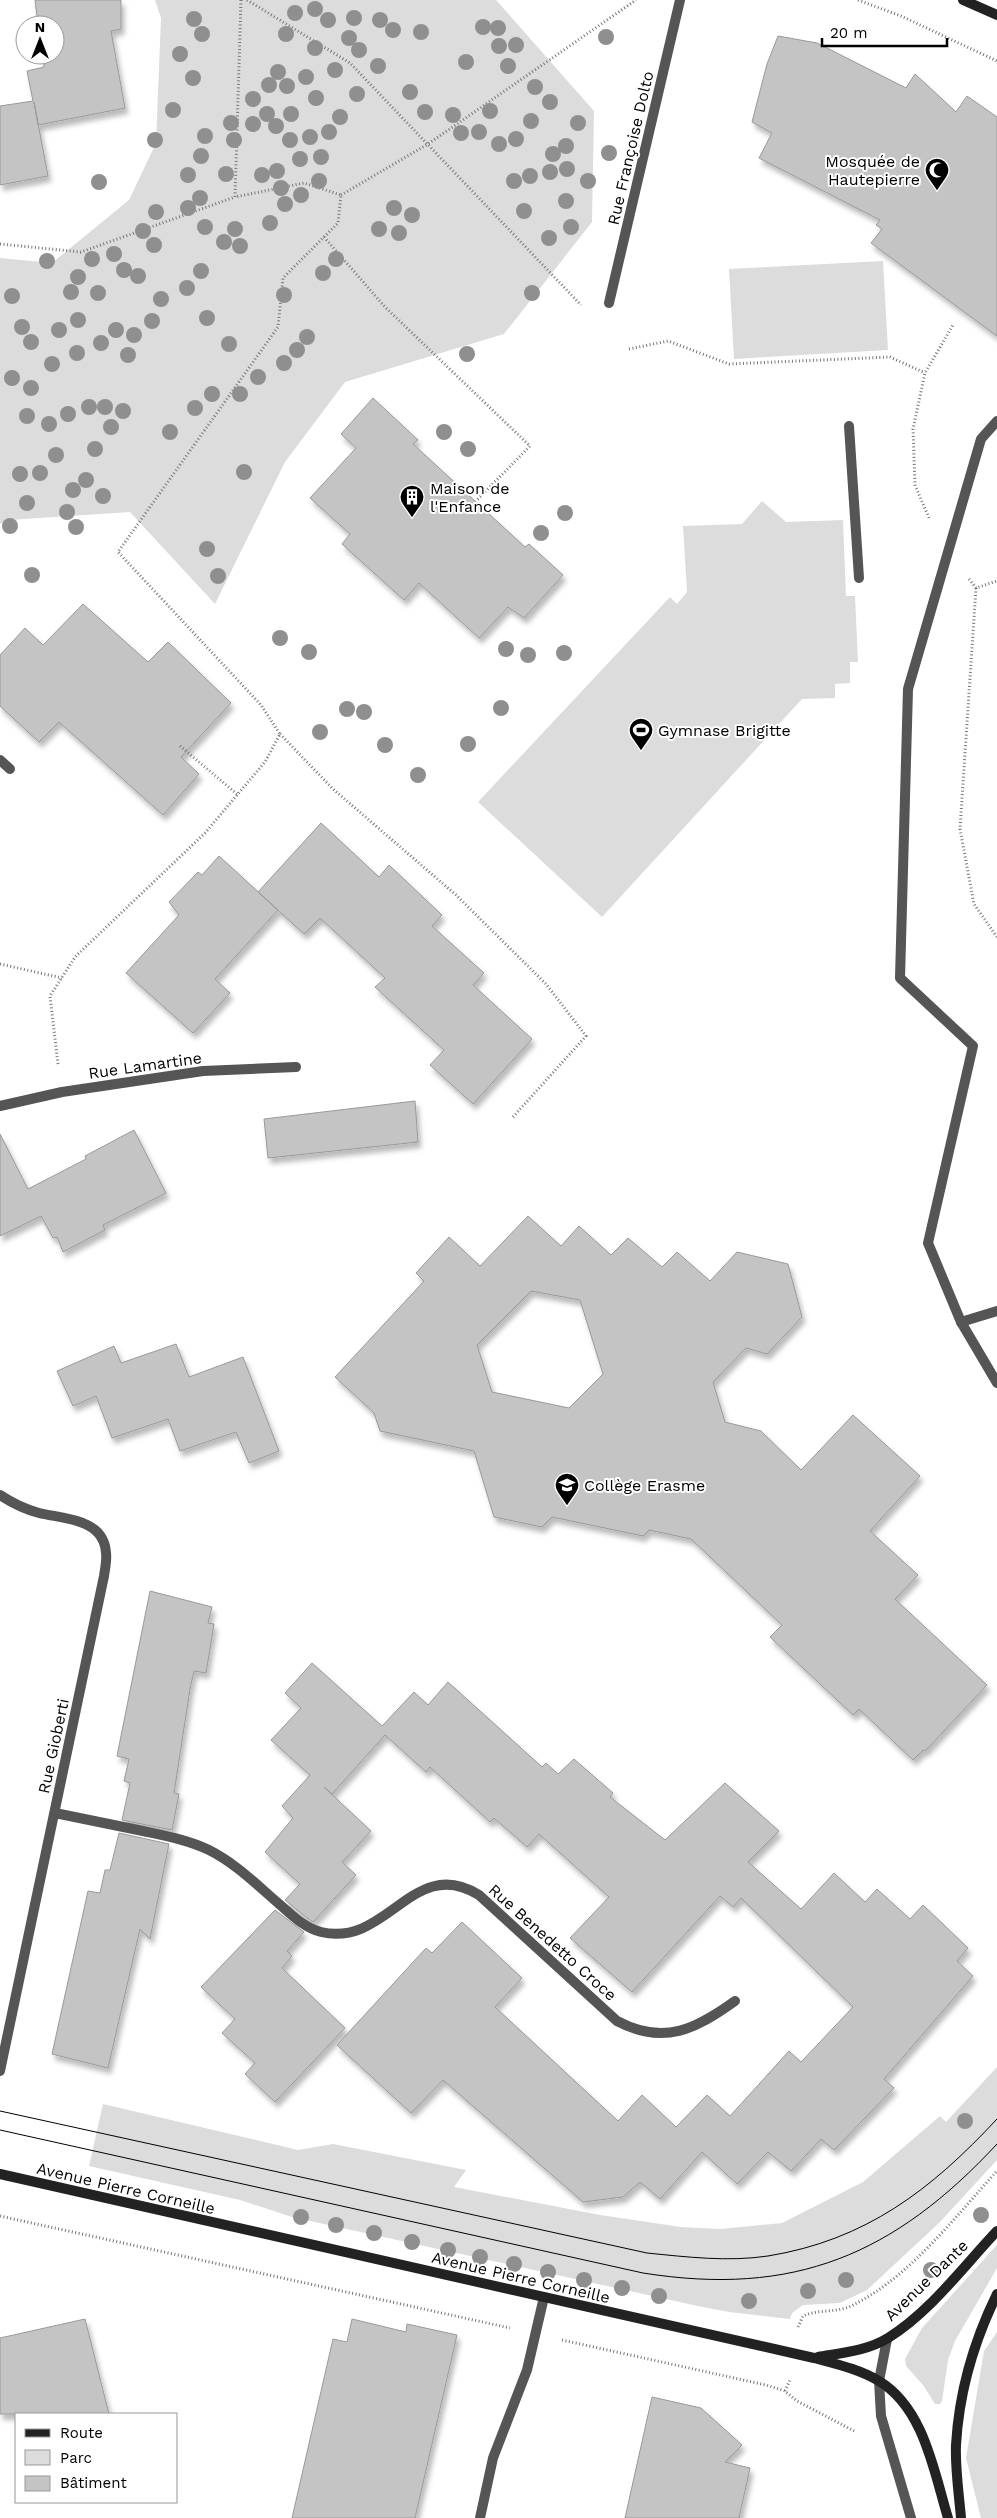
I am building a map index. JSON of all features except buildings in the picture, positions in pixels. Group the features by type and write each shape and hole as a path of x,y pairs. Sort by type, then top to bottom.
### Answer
{"street":[{"name":"Rue Françoise Dolto","path":"609,303 680,0"},
{"path":"963,0 997,15"},
{"path":"997,421 981,439 908,689 900,978 973,1046 928,1243 961,1322 997,1383"},
{"path":"849,426 859,578"},
{"path":"0,760 10,769"},
{"name":"Rue Lamartine","path":"0,1106 62,1092 203,1072 296,1067"},
{"path":"961,1322 997,1311"},
{"name":"Rue Gioberti","path":"0,1495 13,1504 39,1513 71,1518 88,1524 101,1538 106,1552 104,1576 0,2071"},
{"name":"Rue Benedetto Croce","path":"55,1813 183,1840 208,1850 232,1864 300,1922 321,1932 342,1933 359,1930 431,1885 447,1883 465,1886 479,1895 617,2022 633,2030 649,2033 677,2033 706,2022 735,2001"},
{"name":"Avenue Pierre Corneille","path":"0,2174 814,2358 854,2370 879,2381 897,2395 920,2429 948,2518"},
{"name":"Avenue Dante","path":"814,2358 861,2350 887,2339 929,2303 997,2231"},
{"path":"961,2518 956,2445 965,2380 984,2322 997,2294"},
{"path":"480,2518 493,2458 527,2370 544,2297"},
{"path":"887,2339 879,2381 881,2416 889,2450 911,2518"}],"path":[{"path":"235,197 240,0"},
{"path":"247,0 350,63 583,307"},
{"path":"0,244 81,252 235,197 304,183 341,194 428,144 636,0"},
{"path":"858,0 901,16 997,61"},
{"path":"341,194 338,223 283,278 278,327 118,552 262,705 280,734 333,789 456,895 500,941 546,984 586,1036 513,1117"},
{"path":"324,237 385,307 530,446 476,502"},
{"path":"953,325 925,373 913,429 915,485 942,548 976,588 960,829 974,904 997,937"},
{"path":"629,349 668,341 729,364 890,357 925,373"},
{"path":"976,588 997,581"},
{"path":"62,1092 50,996 75,957 205,833 265,762 280,734"},
{"path":"180,746 237,794"},
{"path":"0,964 62,978"},
{"path":"785,2391 790,2378 798,2324 803,2316 811,2312 849,2307 874,2294 934,2240 997,2171"},
{"path":"0,2216 766,2385 785,2391 796,2401 889,2450"}],"green space":[{"path":"155,0 496,0 594,111 592,222 504,334 345,382 285,462 215,604 130,512 9,520 0,524 0,258 52,263 129,200 156,143 161,18"},
{"path":"883,261 888,350 734,359 729,269"},
{"name":"Gymnase Brigitte","path":"762,501 786,522 843,520 846,596 855,596 858,662 850,662 850,683 835,684 835,698 802,699 602,917 478,802 670,597 677,604 687,592 683,526 742,524"},
{"path":"997,2067 997,2160 939,2223 867,2290 840,2303 803,2305 792,2313 790,2319 729,2312 698,2306 292,2217 240,2200 89,2166 103,2104 298,2150 333,2144 466,2170 454,2187 600,2215 681,2227 720,2229 782,2223 863,2182 940,2116 946,2122"},
{"path":"997,2245 997,2268 955,2341 948,2360 942,2401 940,2404 935,2404 923,2385 906,2366 905,2359 922,2328"},
{"path":"997,2332 997,2518 981,2518 966,2458 984,2351"}],"tram line":[{"path":"0,2111 647,2253 723,2259 768,2256 803,2248 836,2238 866,2224 894,2208 921,2189 972,2145 997,2119"},
{"path":"0,2130 643,2273 697,2279 748,2279 794,2272 838,2259 880,2240 919,2214 958,2182 997,2144"}],"place":[{"name":"Mosquée de Hautepierre","path":"937,191"},
{"name":"Maison de l'Enfance","path":"412,518"},
{"name":"Gymnase Brigitte","path":"641,751"},
{"name":"Collège Erasme","path":"567,1506"}]}
